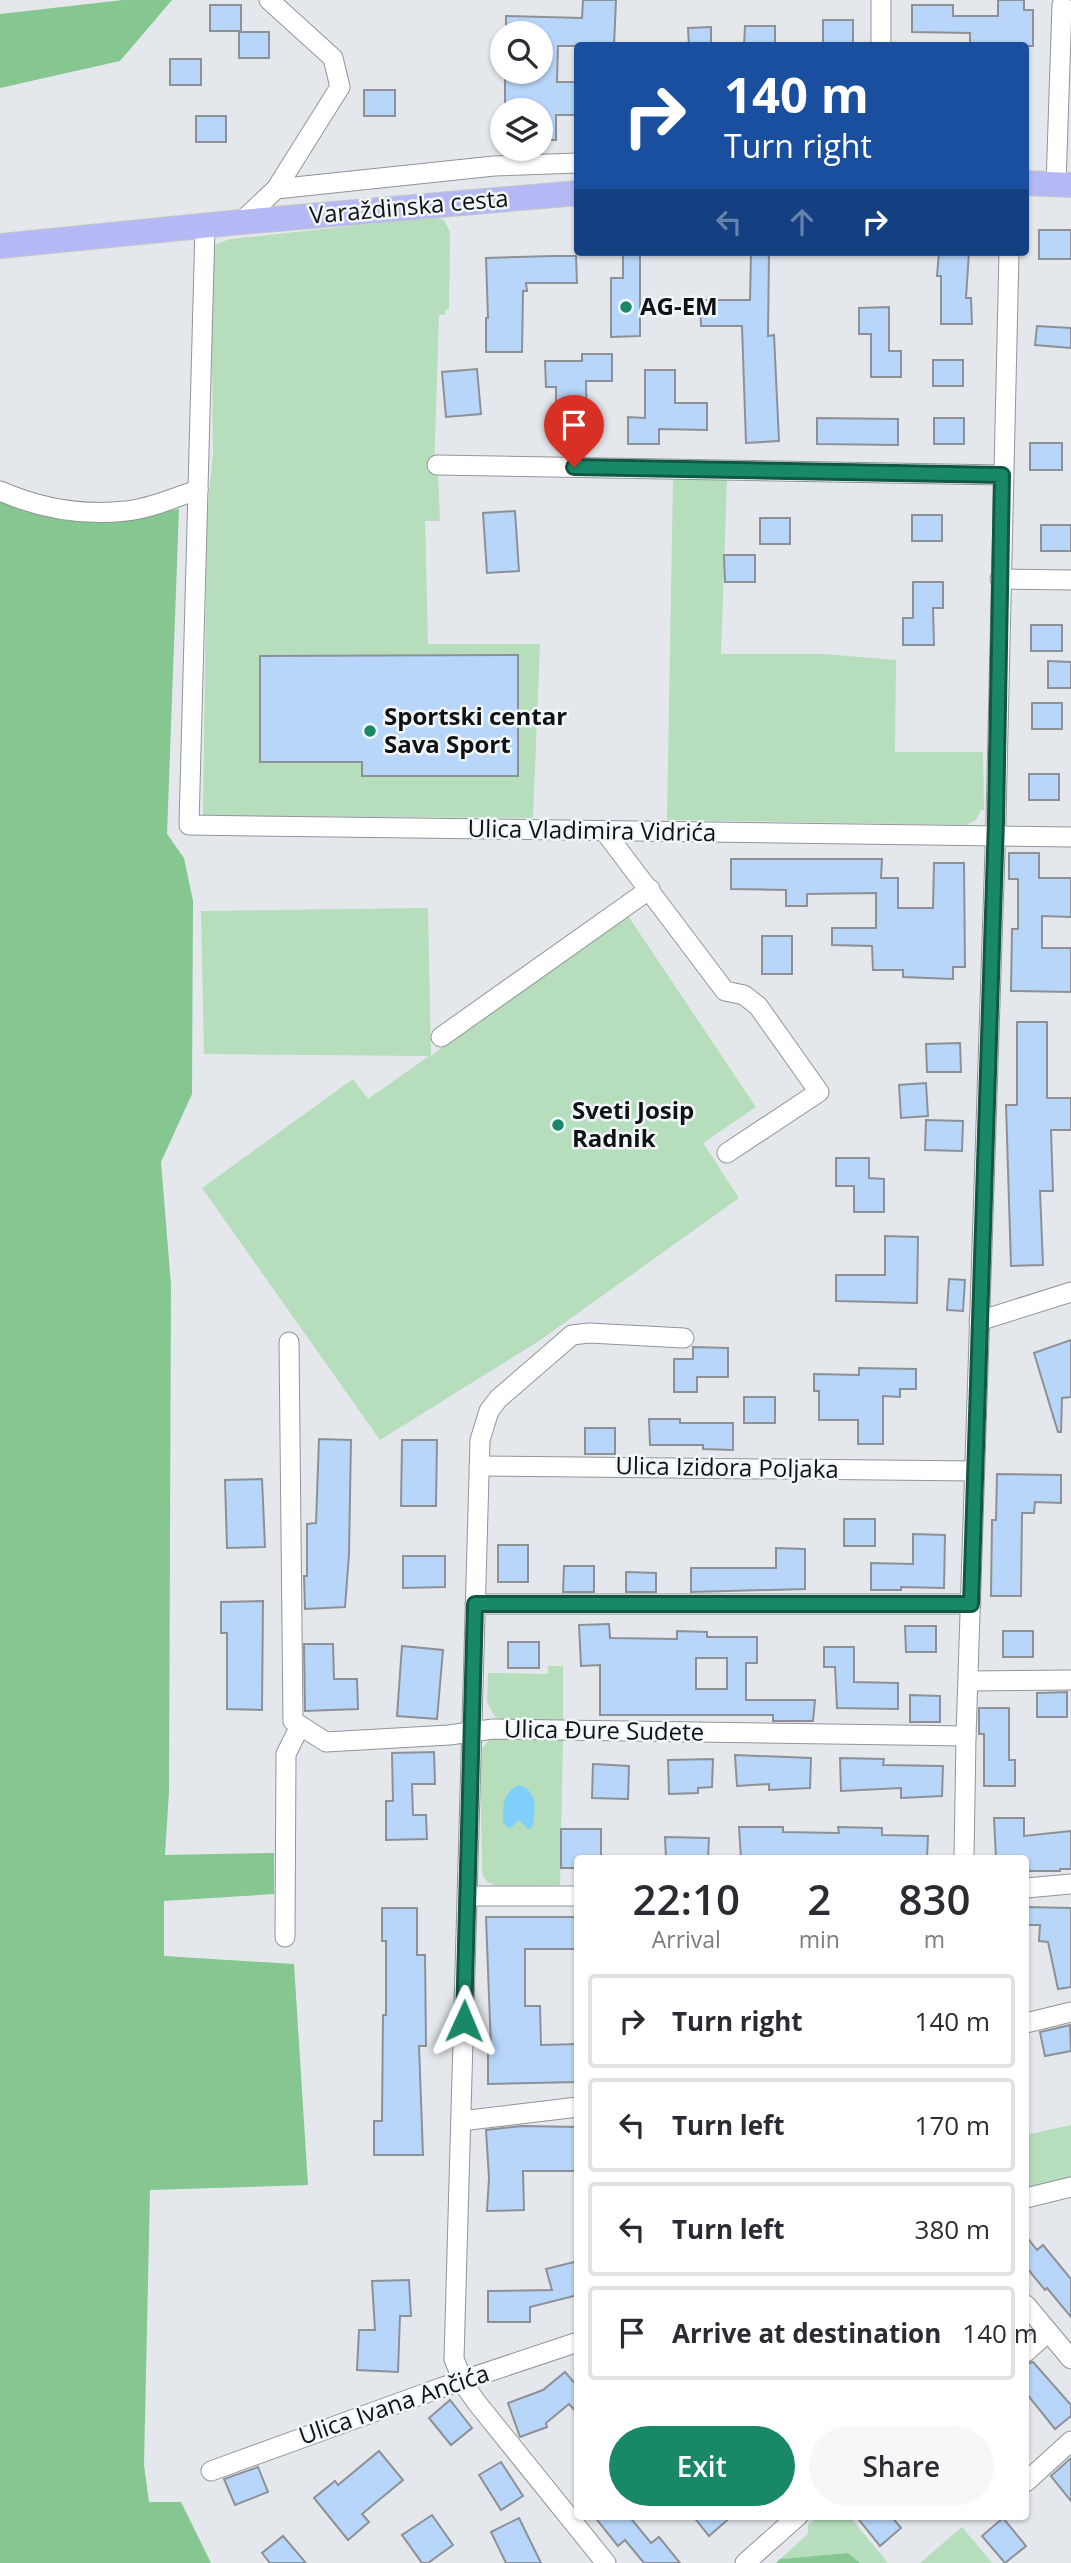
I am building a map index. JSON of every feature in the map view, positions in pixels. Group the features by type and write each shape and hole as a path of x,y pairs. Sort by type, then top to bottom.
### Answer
{"main road":[{"path":"1029,183 1063,185"},
{"name":"Varaždinska cesta","path":"0,246 574,193"}],"street":[{"path":"269,0 333,58 340,87 276,189"},
{"path":"881,0 881,42"},
{"path":"1062,5 1063,185"},
{"name":"Varaždinska cesta","path":"241,222 276,189 494,166 574,163"},
{"path":"0,491 33,505 60,509 127,511 198,490 205,227"},
{"path":"964,1855 995,836 1009,256"},
{"path":"437,465 1002,475"},
{"name":"Ulica Vladimira Vidrića","path":"198,490 189,825 1071,837"},
{"path":"1000,579 1071,580"},
{"path":"605,832 725,990 744,995 758,1006 819,1092 727,1153"},
{"path":"441,1037 650,889"},
{"path":"979,1321 1071,1292"},
{"path":"606,2563 477,2403 462,2380 454,2359 480,1440 489,1412 498,1399 572,1335 589,1332 684,1338"},
{"path":"285,1937 286,1754 300,1726 293,1721 289,1342"},
{"name":"Ulica Izidora Poljaka","path":"479,1466 974,1471"},
{"path":"475,1604 971,1604"},
{"path":"969,1681 1071,1680"},
{"name":"Ulica Đure Sudete","path":"300,1726 326,1742 449,1735 493,1729 966,1736"},
{"path":"1029,1888 1071,1884"},
{"path":"468,1896 574,1896"},
{"path":"1029,2022 1071,2012"},
{"path":"461,2121 574,2107"},
{"path":"1029,2197 1071,2187"},
{"path":"1029,2309 1071,2359"},
{"path":"1029,2349 1048,2332"},
{"name":"Ulica Ivana Ančića","path":"211,2471 462,2380 574,2343"},
{"path":"1029,2479 1071,2441"},
{"path":"745,2563 793,2520"}],"green space":[{"path":"123,0 172,0 120,61 0,88 0,14"},
{"path":"433,217 444,220 450,232 449,309 445,315 439,315 434,472 438,473 440,521 425,521 428,644 540,644 533,818 203,816 207,515 213,454 211,251 217,244 230,239"},
{"path":"673,478 727,480 721,654 824,654 896,660 895,752 983,752 984,810 981,810 976,820 966,825 667,820"},
{"path":"0,501 42,515 90,521 127,519 179,509 167,834 184,858 193,901 192,1094 161,1162 171,1285 169,1791 165,1855 274,1853 274,1894 164,1901 164,1956 294,1964 308,2185 150,2190 144,2465 149,2502 181,2502 211,2563 0,2563"},
{"path":"428,908 431,1056 626,913 756,1107 703,1143 739,1198 539,1341 380,1440 202,1188 353,1079 368,1099 429,1056 204,1054 201,911"},
{"path":"548,1666 563,1666 563,1721 505,1721 495,1717 487,1702 488,1673 548,1674"},
{"path":"563,1738 560,1885 498,1886 489,1883 482,1871 480,1751 490,1739"},
{"path":"1071,2125 1071,2178 1029,2189 1029,2134"},
{"path":"814,2520 852,2520 888,2563 860,2563 848,2553 780,2559 808,2534 808,2525"},
{"path":"962,2527 992,2563 920,2563"},
{"path":"848,2553 860,2563 776,2563 780,2559"}],"water":[{"path":"519,1785 533,1797 535,1809 532,1828 528,1829 519,1820 509,1829 503,1822 504,1805 510,1791"}],"building":[{"path":"583,0 616,0 614,42 574,42 574,46 558,46 557,82 574,82 574,115 556,115 556,140 553,140 553,98 505,98 505,84 553,84 553,21 506,21 506,16 582,18"},
{"path":"998,0 1024,0 1024,10 1033,10 1033,46 1029,46 1029,42 970,42 970,33 912,32 912,5 953,5 953,16 998,16"},
{"path":"210,5 241,5 241,31 210,31"},
{"path":"823,20 853,20 853,42 823,42"},
{"path":"745,26 775,26 775,42 744,42"},
{"path":"711,27 711,42 689,42 688,28"},
{"path":"239,32 269,32 269,58 239,58"},
{"path":"170,59 201,59 201,85 170,85"},
{"path":"364,90 395,90 395,116 364,116"},
{"path":"196,116 226,116 226,142 196,142"},
{"path":"1039,230 1071,230 1071,259 1039,259"},
{"path":"576,256 577,283 526,283 527,291 523,291 522,352 486,352 486,258"},
{"name":"AG-EM","path":"623,256 640,256 640,336 611,337 611,278 623,278"},
{"path":"751,256 769,256 768,336 774,335 779,441 746,443 742,326 701,326 700,300 750,300"},
{"path":"939,256 969,256 966,298 971,298 972,324 941,324 941,276 937,276"},
{"path":"889,307 889,351 901,351 901,377 871,377 871,334 859,334 859,308"},
{"path":"1037,326 1071,328 1071,348 1035,345"},
{"path":"582,354 612,354 612,381 586,381 587,430 556,430 556,387 546,387 545,361 582,361"},
{"path":"933,360 963,360 963,386 933,386"},
{"path":"477,369 481,414 446,417 442,372"},
{"path":"645,370 675,370 675,403 707,403 707,430 659,429 659,444 628,444 628,417 645,418"},
{"path":"817,418 898,419 898,445 817,444"},
{"path":"934,418 964,418 964,444 934,444"},
{"path":"1030,443 1062,443 1062,470 1030,470"},
{"path":"515,511 519,571 487,573 483,513"},
{"path":"912,515 942,515 942,541 912,541"},
{"path":"760,518 790,518 790,544 760,544"},
{"path":"1041,525 1071,525 1071,551 1041,551"},
{"path":"724,555 755,555 755,582 725,582"},
{"path":"913,582 943,582 943,608 933,608 934,645 903,645 903,618 913,618"},
{"path":"1031,625 1062,625 1062,651 1031,651"},
{"path":"518,655 518,776 362,776 362,762 260,762 260,656"},
{"path":"1048,661 1071,662 1071,688 1048,688"},
{"path":"1032,703 1062,703 1062,729 1032,729"},
{"path":"1029,774 1059,774 1059,800 1029,800"},
{"path":"1009,853 1039,853 1039,878 1071,878 1071,917 1042,916 1042,948 1071,948 1071,992 1011,991 1012,929 1018,929 1018,879 1009,879"},
{"path":"731,859 882,859 881,878 898,878 898,908 933,908 934,863 964,863 965,967 953,967 953,979 903,977 903,970 873,970 872,946 832,945 832,928 876,928 876,893 807,894 807,906 786,906 786,890 731,889"},
{"path":"762,936 792,936 792,974 762,974"},
{"path":"1017,1022 1047,1022 1047,1098 1071,1098 1071,1130 1051,1130 1053,1191 1040,1191 1043,1265 1011,1266 1006,1105 1017,1105"},
{"path":"960,1043 961,1072 927,1072 926,1044"},
{"path":"926,1083 928,1116 901,1118 899,1085"},
{"path":"926,1120 963,1121 962,1151 925,1150"},
{"path":"836,1158 869,1158 869,1178 884,1179 884,1212 854,1212 854,1186 836,1186"},
{"path":"885,1236 918,1237 917,1303 836,1301 836,1275 885,1275"},
{"path":"949,1279 965,1280 963,1311 947,1310"},
{"path":"1071,1340 1071,1397 1062,1398 1061,1432 1058,1432 1034,1353"},
{"path":"693,1347 728,1348 728,1377 697,1377 697,1392 674,1392 674,1359 693,1359"},
{"path":"859,1368 916,1369 916,1389 900,1389 900,1397 883,1396 883,1444 858,1444 858,1420 819,1420 819,1391 814,1391 814,1374 859,1375"},
{"path":"744,1397 775,1397 775,1423 744,1423"},
{"path":"649,1419 680,1419 680,1423 733,1423 733,1450 703,1449 703,1445 650,1445"},
{"path":"585,1428 615,1428 615,1454 585,1454"},
{"path":"319,1439 351,1440 349,1555 345,1607 305,1609 307,1524 316,1523"},
{"path":"402,1440 437,1440 436,1506 401,1506"},
{"path":"997,1474 1061,1475 1061,1503 1035,1502 1034,1513 1022,1513 1021,1596 991,1596 992,1520 996,1520"},
{"path":"262,1479 265,1547 227,1548 225,1480"},
{"path":"844,1519 875,1519 875,1546 844,1546"},
{"path":"913,1534 945,1535 944,1588 901,1587 901,1590 871,1590 871,1563 913,1564"},
{"path":"498,1545 528,1545 528,1582 498,1582"},
{"path":"776,1548 805,1549 805,1589 691,1592 691,1568 776,1568"},
{"path":"403,1556 445,1556 445,1587 403,1588"},
{"path":"564,1566 594,1566 594,1592 563,1592"},
{"path":"626,1572 656,1573 656,1592 626,1592"},
{"path":"263,1601 262,1710 227,1709 227,1633 221,1633 221,1602"},
{"path":"609,1624 610,1638 677,1639 677,1631 707,1632 707,1637 757,1637 757,1663 746,1663 746,1700 815,1700 813,1721 773,1721 773,1715 600,1715 600,1665 581,1666 579,1625","holes":["696,1658 727,1658 727,1689 696,1689"]},
{"path":"905,1626 936,1626 936,1652 906,1652"},
{"path":"1003,1631 1033,1631 1033,1657 1003,1657"},
{"path":"508,1642 539,1642 539,1668 508,1668"},
{"path":"304,1644 333,1644 334,1679 357,1679 358,1709 305,1711"},
{"path":"402,1646 443,1650 437,1719 397,1716"},
{"path":"824,1647 854,1647 854,1682 898,1683 898,1709 837,1708 835,1667 824,1667"},
{"path":"1067,1692 1067,1717 1037,1717 1037,1693"},
{"path":"910,1695 940,1696 940,1722 910,1722"},
{"path":"979,1708 1009,1708 1009,1760 1015,1760 1015,1786 984,1786 984,1734 979,1734"},
{"path":"434,1752 435,1784 412,1784 413,1815 426,1815 427,1839 386,1840 386,1801 393,1801 392,1753"},
{"path":"735,1755 811,1758 810,1788 769,1790 769,1784 737,1786"},
{"path":"840,1758 884,1759 883,1765 943,1766 942,1796 901,1798 901,1788 841,1791"},
{"path":"713,1759 712,1787 698,1788 698,1793 669,1794 668,1760"},
{"path":"593,1764 629,1766 628,1799 592,1798"},
{"path":"994,1818 1024,1818 1024,1836 1071,1831 1071,1869 1029,1871 1029,1855 996,1855"},
{"path":"739,1827 783,1827 783,1832 839,1833 838,1827 882,1828 882,1835 928,1836 927,1855 741,1855"},
{"path":"561,1829 601,1829 601,1855 574,1855 574,1868 561,1868"},
{"path":"665,1837 709,1838 708,1855 666,1855"},
{"path":"1029,1907 1071,1908 1071,1987 1058,1989 1048,1942 1039,1941 1040,1925 1029,1925"},
{"path":"382,1908 417,1908 417,1955 425,1955 426,2046 419,2046 423,2155 374,2155 374,2121 382,2121 383,2015 386,2015 386,1941 382,1941"},
{"path":"486,1917 574,1917 574,1949 525,1949 525,2006 540,2006 541,2045 574,2044 574,2082 488,2084 488,2049 491,2049"},
{"path":"1070,2025 1071,2051 1045,2056 1040,2032"},
{"path":"522,2126 574,2127 574,2171 523,2171 524,2210 487,2211 489,2178 486,2130"},
{"path":"1029,2240 1037,2250 1043,2245 1071,2279 1071,2317 1047,2288 1045,2290 1029,2271"},
{"path":"574,2262 574,2296 530,2307 530,2322 488,2322 488,2291 552,2290 546,2269"},
{"path":"409,2280 411,2316 400,2316 398,2372 357,2370 359,2330 375,2330 372,2281"},
{"path":"1033,2362 1071,2405 1071,2416 1055,2429 1029,2397 1029,2363"},
{"path":"565,2372 574,2382 574,2410 569,2404 546,2423 547,2427 520,2437 508,2403 543,2390"},
{"path":"450,2400 472,2428 451,2445 429,2418"},
{"path":"379,2451 403,2480 362,2514 369,2522 348,2540 314,2498 335,2481 338,2485"},
{"path":"1071,2458 1071,2501 1051,2476"},
{"path":"501,2462 523,2496 501,2510 479,2475"},
{"path":"258,2467 268,2492 235,2505 224,2479"},
{"path":"432,2515 453,2545 428,2563 422,2563 402,2535"},
{"path":"519,2518 541,2563 506,2563 491,2532"},
{"path":"597,2520 632,2520 651,2543 659,2537 680,2563 644,2563 625,2540 618,2546"},
{"path":"696,2520 727,2520 709,2536"},
{"path":"859,2520 894,2520 901,2528 880,2546"},
{"path":"1001,2520 1005,2520 1026,2546 1005,2563 982,2536"},
{"path":"283,2536 306,2563 270,2563 262,2553"}],"place":[{"name":"AG-EM","path":"626,307"},
{"name":"Sportski centar Sava Sport","path":"370,731"},
{"name":"Sveti Josip Radnik","path":"558,1125"}],"route":[{"path":"464,2021 475,1604 971,1604 996,820 1002,475 574,467"}]}
